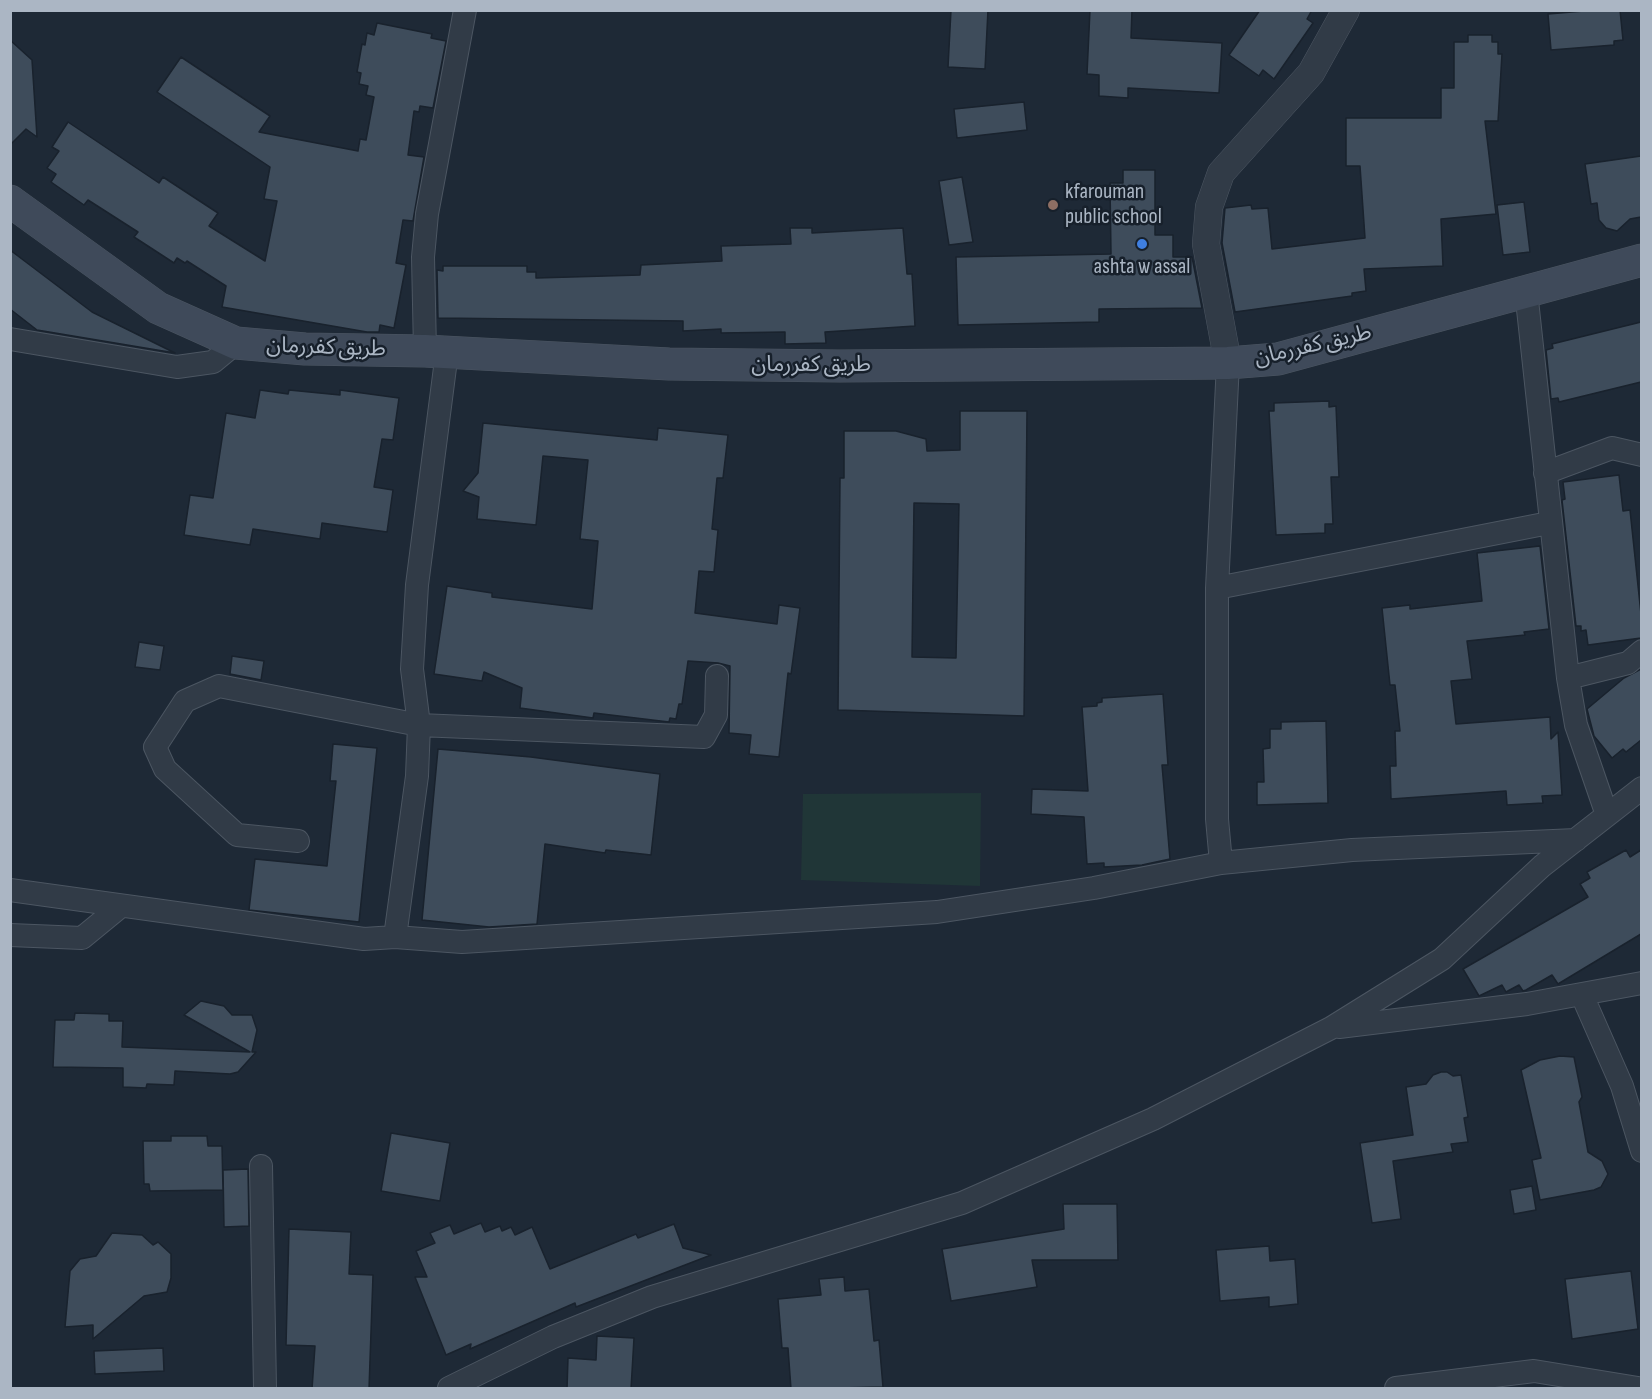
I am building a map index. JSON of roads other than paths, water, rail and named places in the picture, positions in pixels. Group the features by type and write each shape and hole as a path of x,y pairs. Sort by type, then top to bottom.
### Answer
{"main road":[{"name":"طريق كفررمان","path":"10,201 158,308 236,343 304,349 436,352 669,364 852,366 1228,363 1278,359 1641,260"}],"street":[{"path":"395,937 417,776 419,725 412,669 436,352 423,257 427,214 465,10"},
{"path":"1221,862 1217,819 1217,588 1228,363 1206,244 1209,207 1221,173 1311,73 1346,10"},
{"path":"1526,291 1568,678 1576,725 1607,815"},
{"path":"10,339 177,368 213,362 236,343"},
{"path":"1545,473 1612,448 1641,455"},
{"path":"1217,588 1550,523"},
{"path":"1568,678 1628,663 1641,651"},
{"path":"298,841 237,835 165,769 155,747 185,701 219,686 419,725 704,737 716,715 717,676"},
{"path":"449,1389 553,1336 652,1297 962,1203 1153,1119 1331,1028 1442,959 1542,866 1641,788"},
{"path":"10,890 234,919 364,939 395,937 462,942 937,912 1094,888 1221,862 1352,850 1576,840"},
{"path":"10,935 82,938 121,906"},
{"path":"1331,1028 1582,995 1641,983"},
{"path":"1582,995 1622,1086 1641,1151"},
{"path":"261,1166 265,1389"},
{"path":"1396,1389 1534,1371 1638,1389"}],"place":[{"name":"kfarouman public school","path":"1053,205"},
{"name":"ashta w assal","path":"1142,244"}]}
